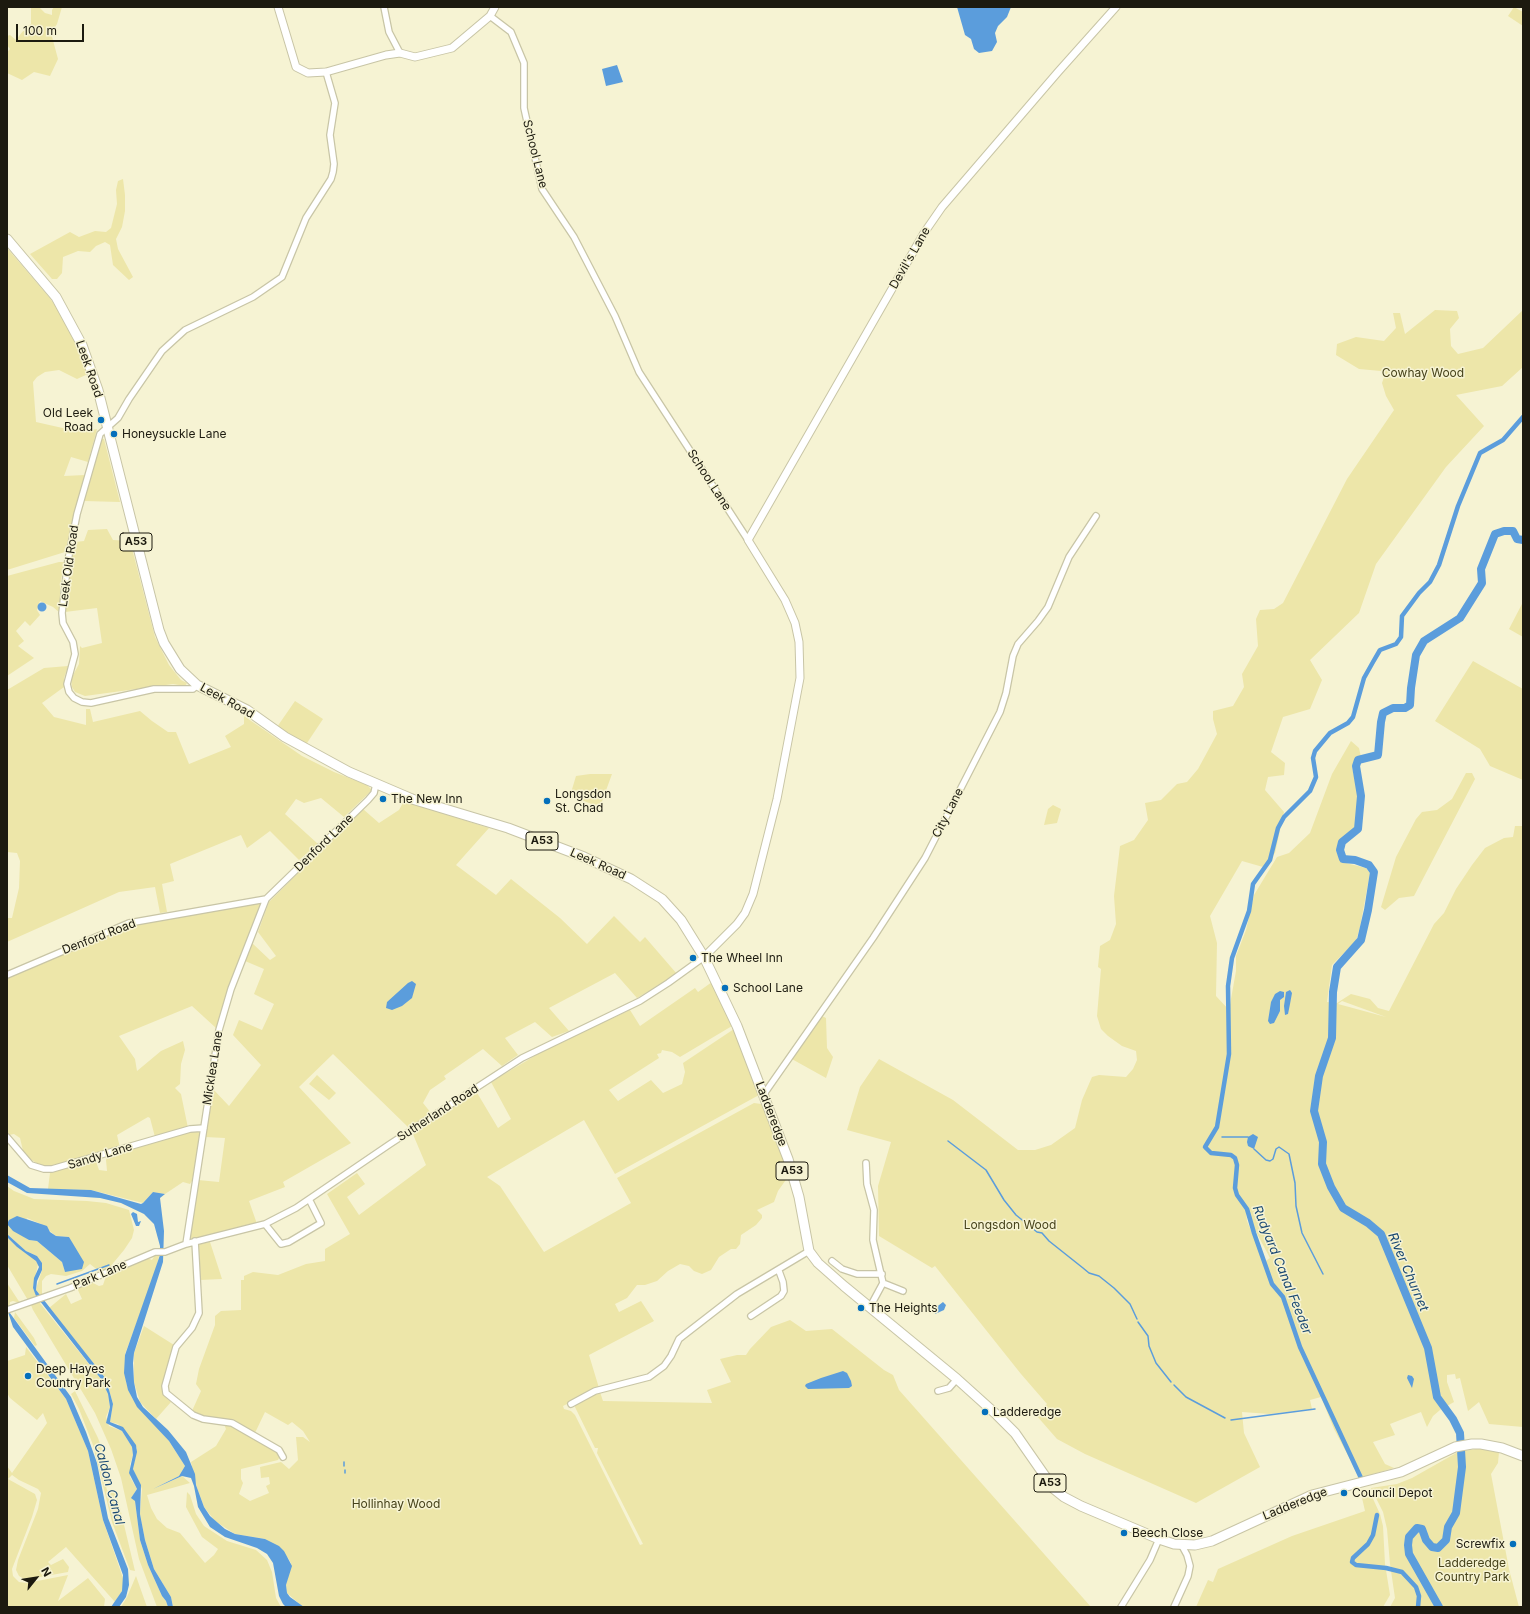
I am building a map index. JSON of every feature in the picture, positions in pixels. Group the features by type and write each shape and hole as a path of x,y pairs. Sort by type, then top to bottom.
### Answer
{"highway":[{"name":"Leek Road","path":"7,239 56,297 69,318 93,374 159,630 171,658 180,669 197,685 247,710 311,753 376,784 412,799 508,828 584,857 631,879 650,890 672,909 704,956"},
{"name":"Ladderedge","path":"704,956 728,1004 788,1159 799,1197 809,1251 818,1263 957,1379 1015,1433 1054,1489 1064,1497 1080,1506 1159,1539 1180,1544 1195,1545 1212,1541 1312,1495 1401,1472 1455,1447 1472,1444 1502,1448 1523,1456"}],"street":[{"path":"278,7 296,67 308,73 326,72 386,55 400,53 415,57 452,48 490,16 495,7"},
{"path":"384,7 389,32 400,53"},
{"name":"Devil's Lane","path":"748,540 924,233 942,207 1116,7"},
{"name":"School Lane","path":"490,16 511,32 524,63 524,108 542,189 574,237 615,316 639,372 748,540 785,600 795,623 799,642 800,678 777,799 753,894 745,913 737,924 704,956"},
{"path":"107,427 118,418 162,350 185,330 253,297 282,277 306,218 331,180 333,172 334,164 330,135 336,103 326,72"},
{"name":"Leek Old Road","path":"107,427 100,434 77,514 68,560 62,613 63,623 73,642 75,654 67,684 69,692 74,698 82,702 91,703 154,689 193,689 197,685"},
{"name":"City Lane","path":"764,1094 868,944 925,858 1000,712 1013,656 1018,644 1048,607 1069,557 1096,516"},
{"name":"Denford Lane","path":"266,899 368,800 374,793 376,784"},
{"name":"Denford Road","path":"7,975 129,923 266,899"},
{"name":"Micklea Lane","path":"186,1244 219,1030 231,989 266,899"},
{"name":"Sutherland Road","path":"157,1252 165,1252 195,1241 265,1224 310,1200 390,1144 522,1058 640,1001 668,983 704,956"},
{"name":"Sandy Lane","path":"7,1137 31,1165 37,1168 52,1169 190,1129 204,1128"},
{"path":"866,1163 867,1184 874,1210 872,1240 882,1274 883,1283 870,1307"},
{"path":"265,1224 272,1236 281,1244 289,1242 321,1223 310,1200"},
{"path":"195,1241 200,1309 192,1328 176,1347 165,1386 166,1393 194,1415 203,1419 232,1423 253,1437 279,1450 283,1457"},
{"path":"571,1404 596,1391 650,1377 664,1366 671,1356 679,1339 738,1294 779,1271 809,1251"},
{"name":"Park Lane","path":"9,1309 98,1277 157,1252"},
{"path":"832,1261 842,1269 857,1274 882,1274"},
{"path":"751,1316 781,1296 784,1290 779,1271"},
{"path":"883,1283 903,1291"},
{"path":"938,1391 949,1388 957,1379"},
{"path":"1121,1607 1150,1560 1159,1539"},
{"path":"1174,1607 1188,1576 1190,1566 1187,1555 1180,1544"}],"green space":[{"path":"31,7 39,7 45,13 52,15 52,10 54,7 62,7 57,24 51,33 58,59 50,76 34,72 22,80 7,73 7,52 10,49 7,45 7,36 10,35 16,40 26,27 31,24"},
{"path":"1514,7 1523,12 1523,26 1508,16"},
{"path":"123,179 125,211 122,227 116,239 118,249 133,277 129,280 113,265 110,245 105,242 96,246 90,252 78,251 63,257 62,273 57,279 52,279 30,254 70,232 79,237 95,231 106,232 111,228 117,204 116,190 118,181"},
{"path":"7,248 49,297 63,316 76,339 88,374 77,379 59,370 45,372 37,377 33,382 36,422 67,429 86,431 97,429 88,462 71,457 64,476 85,475 65,552 7,570"},
{"path":"1435,310 1457,311 1459,318 1450,329 1451,346 1458,354 1483,348 1523,310 1523,367 1502,386 1456,395 1484,426 1446,467 1376,564 1359,613 1310,660 1322,680 1310,709 1283,717 1271,752 1285,763 1284,775 1268,777 1265,790 1284,812 1275,853 1263,867 1242,861 1210,916 1217,943 1216,996 1229,1010 1236,971 1236,956 1246,930 1254,895 1277,857 1289,853 1310,833 1332,774 1351,741 1359,748 1361,757 1354,761 1352,767 1358,794 1357,827 1340,841 1336,851 1340,859 1346,863 1366,868 1370,873 1356,941 1332,965 1327,1002 1337,1003 1351,994 1370,999 1378,1008 1389,1011 1434,924 1444,913 1456,889 1472,865 1485,848 1504,838 1513,837 1515,826 1523,826 1523,1427 1489,1424 1479,1402 1468,1411 1460,1378 1456,1379 1455,1374 1447,1375 1447,1382 1454,1402 1433,1416 1427,1427 1421,1412 1390,1424 1395,1435 1373,1442 1385,1464 1394,1468 1360,1478 1334,1429 1321,1397 1310,1400 1312,1409 1270,1414 1242,1412 1244,1433 1260,1467 1196,1503 1085,1454 1057,1439 1036,1415 1047,1404 1021,1374 935,1266 932,1268 879,1236 878,1186 891,1142 847,1130 860,1087 879,1059 953,1100 1018,1150 1035,1150 1051,1145 1075,1128 1082,1100 1092,1077 1099,1075 1126,1077 1133,1069 1137,1060 1136,1051 1122,1046 1108,1036 1101,1029 1097,1016 1101,969 1098,967 1100,946 1110,940 1116,924 1114,896 1120,846 1134,840 1148,820 1145,803 1161,800 1177,784 1187,782 1198,769 1217,734 1213,719 1213,711 1233,706 1244,687 1242,674 1258,646 1256,619 1260,610 1274,609 1283,603 1347,479 1394,410 1386,396 1382,383 1384,377 1381,371 1359,369 1336,355 1337,344 1356,337 1384,341 1396,328 1393,313 1400,313 1405,334","holes":["1342,1001 1386,1017 1338,1004","1246,1213 1270,1258 1264,1262 1247,1221"]},
{"path":"101,439 104,439 120,502 84,501"},
{"path":"107,529 113,540 130,541 155,637 169,665 181,680 187,683 185,686 173,684 85,696 75,692 72,687 71,679 79,664 80,646 82,648 102,643 97,608 65,612 75,542 84,541 88,530"},
{"path":"64,562 60,587 60,613 53,607 40,601 37,610 40,615 30,626 25,621 16,631 24,641 18,646 34,658 7,676 7,576"},
{"path":"1523,602 1523,637 1509,629"},
{"path":"1473,661 1523,689 1523,780 1490,766 1480,749 1435,721"},
{"path":"68,666 64,678 64,687 42,703 54,717 86,725 86,709 90,709 93,722 140,711 168,732 176,732 189,764 231,747 225,736 244,724 244,716 302,756 334,772 367,785 372,790 344,817 321,798 304,803 296,799 285,814 318,844 299,860 270,831 247,848 241,835 170,864 174,881 162,884 167,912 160,913 155,887 119,892 7,942 7,918 12,918 19,888 20,861 17,853 7,852 7,690 44,668"},
{"path":"295,701 323,719 305,746 277,727"},
{"path":"1466,773 1472,773 1475,779 1414,896 1399,898 1385,910 1381,907 1396,857 1416,819 1422,812 1437,810 1452,799"},
{"path":"590,774 612,774 600,807 570,796 576,776"},
{"path":"404,801 489,828 456,865 496,895 511,879 560,918 587,944 614,916 640,942 645,937 677,974 637,998 615,973 549,1008 569,1031 552,1037 535,1022 505,1038 518,1055 502,1066 483,1049 444,1076 446,1079 430,1090 423,1103 431,1113 409,1128 333,1054 299,1087 351,1143 283,1182 285,1187 249,1201 257,1224 243,1229 191,1239 190,1237 198,1180 219,1182 225,1138 205,1137 212,1088 229,1106 261,1065 233,1035 239,1020 262,1030 274,1004 254,994 264,969 245,961 252,943 270,960 276,956 258,932 269,902 363,809 379,823 399,810"},
{"path":"1053,805 1061,809 1057,823 1044,825 1048,809"},
{"path":"262,903 230,983 216,1028 192,1006 119,1036 135,1059 137,1071 161,1051 183,1041 185,1050 181,1064 180,1084 175,1088 181,1094 188,1128 155,1137 150,1118 148,1117 117,1135 120,1148 62,1164 41,1166 24,1155 20,1138 14,1134 7,1134 7,979 70,950 127,927"},
{"name":"Hollinhay Wood","path":"712,982 732,1026 680,1057 672,1052 662,1050 661,1053 657,1054 659,1058 609,1090 618,1101 651,1080 663,1093 682,1084 685,1072 683,1063 734,1029 759,1095 615,1174 584,1120 487,1177 500,1186 544,1252 631,1203 617,1178 754,1103 761,1104 765,1107 790,1174 778,1191 774,1202 757,1210 762,1215 762,1218 756,1225 741,1235 740,1244 736,1249 731,1249 719,1257 711,1270 702,1274 694,1271 689,1266 680,1264 668,1271 657,1281 645,1285 637,1285 627,1298 615,1304 619,1312 641,1301 654,1321 589,1355 599,1388 563,1406 564,1409 571,1411 575,1415 640,1545 643,1544 597,1453 598,1448 595,1448 575,1407 575,1404 600,1392 603,1401 712,1403 707,1390 731,1382 720,1359 737,1355 746,1355 771,1327 790,1320 806,1331 832,1329 884,1370 893,1375 899,1390 1091,1607 303,1607 287,1593 286,1585 291,1563 288,1558 265,1539 235,1534 215,1521 204,1507 196,1485 191,1462 216,1446 226,1429 224,1424 231,1424 276,1450 280,1456 278,1460 241,1469 241,1479 243,1483 239,1494 250,1501 269,1493 266,1486 270,1484 269,1477 261,1478 260,1467 281,1462 289,1469 298,1460 296,1437 303,1437 310,1442 303,1431 292,1422 288,1425 265,1412 254,1435 232,1421 204,1416 192,1411 201,1391 196,1384 199,1369 215,1325 215,1316 221,1311 241,1310 241,1280 244,1280 244,1276 253,1272 278,1275 306,1264 325,1261 325,1249 350,1234 327,1194 357,1173 365,1184 347,1197 359,1215 426,1165 412,1132 476,1091 498,1128 511,1119 491,1082 548,1048 630,1010 640,1026 695,988 698,992"},
{"path":"822,1016 826,1018 827,1048 833,1057 826,1078 790,1058"},
{"path":"317,1075 336,1093 329,1100 309,1084"},
{"path":"188,1131 201,1131 192,1181 190,1184 183,1182 165,1194 153,1192 143,1203 91,1190 48,1189 50,1173 95,1158 99,1170 107,1171 106,1160 108,1154"},
{"path":"7,1186 14,1191 34,1199 106,1203 129,1210 134,1230 132,1238 110,1267 111,1269 100,1272 90,1264 82,1271 66,1276 51,1274 46,1276 42,1281 42,1294 40,1295 36,1290 42,1270 37,1256 26,1251 7,1234","holes":["27,1218 41,1224 56,1236 69,1237 75,1249 65,1272 62,1262 37,1241 29,1240 20,1234"]},
{"path":"7,1237 17,1247 35,1259 38,1264 33,1288 38,1299 29,1302 7,1265"},
{"path":"210,1242 222,1279 200,1280 198,1244"},
{"path":"160,1253 153,1279 125,1354 126,1382 132,1398 169,1441 185,1466 179,1476 153,1489 182,1476 190,1483 147,1495 151,1508 157,1519 167,1528 180,1533 205,1563 218,1549 202,1537 186,1507 187,1492 190,1495 196,1514 204,1526 227,1541 256,1550 267,1560 272,1572 276,1598 281,1607 173,1607 171,1597 154,1569 145,1540 140,1514 142,1489 133,1469 137,1448 118,1424 110,1422 113,1404 106,1379 49,1308 66,1294 71,1304 82,1299 77,1288 91,1282 99,1286 103,1285 106,1276 147,1258 152,1260 155,1255"},
{"path":"7,1283 20,1303 13,1301 10,1302 9,1307 7,1304"},
{"path":"39,1302 101,1379 108,1394 110,1407 106,1417 109,1426 122,1431 132,1447 133,1455 130,1464 130,1477 137,1489 132,1497 135,1501 140,1540 148,1565 168,1607 157,1607 139,1559 121,1478 111,1449 95,1413 33,1310 31,1305"},
{"path":"15,1312 34,1338 37,1345 35,1346 14,1318"},
{"path":"144,1326 174,1345 162,1389 164,1396 171,1402 156,1419 140,1402 134,1382 134,1353"},
{"path":"26,1347 66,1399 88,1451 103,1520 124,1581 122,1591 115,1602 66,1547 48,1562 51,1565 63,1559 69,1567 68,1572 29,1579 24,1579 19,1576 16,1570 18,1560 38,1509 41,1493 38,1489 12,1475 8,1479 35,1494 37,1500 12,1569 13,1576 19,1582 27,1583 68,1575 58,1601 88,1578 105,1599 104,1607 7,1607 7,1466 12,1473 47,1423 43,1413 37,1420 10,1398 7,1393 7,1361 25,1355"},
{"path":"75,1391 98,1438 108,1465 104,1479 107,1490 116,1491 135,1571 130,1570 112,1522 93,1445 79,1409 71,1394"},
{"name":"Ladderedge Country Park","path":"1482,1448 1499,1452 1498,1463 1491,1474 1509,1569 1519,1607 1390,1607 1395,1598 1387,1529 1383,1512 1371,1488 1397,1484 1412,1478 1458,1452"},
{"path":"1360,1489 1369,1490 1380,1514 1383,1526 1385,1564 1390,1595 1383,1607 1196,1607 1208,1580 1213,1582 1218,1569 1292,1536 1365,1511"},
{"path":"136,1576 147,1607 121,1607 127,1597"}],"water":[{"path":"957,7 1011,7 1007,17 998,26 995,33 997,42 992,51 979,53 974,49 971,39 965,35"},
{"path":"617,65 623,82 606,86 602,69"},
{"path":"42,602 47,607 42,612 37,607"},
{"path":"412,981 416,984 412,998 402,1006 392,1010 386,1008 387,1002"},
{"path":"1290,990 1292,993 1288,1014 1285,1015 1284,1006 1286,992"},
{"path":"1280,991 1284,992 1284,997 1280,1000 1280,1011 1274,1023 1270,1024 1268,1021 1271,1002 1275,994"},
{"path":"1253,1134 1258,1137 1254,1149 1248,1146 1247,1142 1248,1137"},
{"path":"7,1175 30,1188 91,1190 141,1204 153,1192 165,1194 160,1198 164,1231 163,1262 134,1353 134,1382 137,1397 143,1407 168,1430 186,1452 195,1474 196,1485 204,1507 210,1516 225,1529 235,1534 265,1539 279,1546 284,1551 292,1566 286,1585 287,1593 304,1607 286,1607 283,1604 279,1596 273,1563 267,1554 257,1548 225,1537 210,1527 198,1507 191,1478 182,1476 153,1489 179,1476 185,1466 169,1441 137,1407 128,1390 124,1373 125,1355 160,1255 160,1246 154,1224 144,1214 121,1203 100,1198 27,1193 7,1182"},
{"path":"133,1212 137,1214 138,1222 141,1221 139,1226 136,1226 131,1214"},
{"path":"17,1216 47,1226 50,1232 56,1236 69,1237 84,1262 82,1269 65,1272 62,1262 37,1241 29,1240 13,1231 7,1224 9,1220"},
{"path":"7,1234 26,1251 37,1256 42,1263 42,1270 37,1281 36,1290 106,1379 113,1404 110,1422 123,1427 136,1445 137,1452 133,1469 141,1485 140,1514 145,1540 154,1569 171,1597 173,1607 168,1607 162,1596 148,1565 140,1540 135,1501 131,1498 137,1489 129,1473 133,1455 132,1447 122,1431 106,1423 110,1407 108,1394 101,1379 36,1296 33,1288 34,1278 39,1267 36,1261 17,1247 7,1237"},
{"path":"943,1302 946,1305 944,1310 935,1314 934,1309"},
{"path":"7,1309 71,1397 86,1432 97,1463 108,1518 128,1569 129,1585 126,1597 119,1607 111,1607 122,1591 123,1575 103,1520 88,1451 66,1399 13,1327"},
{"path":"843,1371 847,1373 851,1381 852,1386 849,1388 808,1389 805,1386 806,1384 821,1378"},
{"path":"1408,1375 1412,1376 1414,1379 1412,1388 1407,1378"}],"waterway":[{"name":"Rudyard Canal Feeder","path":"1361,1478 1300,1347 1283,1297 1272,1284 1247,1209 1237,1195 1235,1188 1237,1165 1235,1158 1231,1155 1211,1153 1205,1147 1217,1127 1229,1054 1228,986 1232,958 1249,911 1253,884 1270,860 1278,828 1284,817 1310,791 1316,777 1313,758 1315,751 1330,733 1348,723 1353,717 1364,678 1380,650 1396,644 1401,637 1402,616 1419,593 1430,582 1439,565 1458,506 1480,453 1503,440 1523,417"},
{"name":"River Churnet","path":"1439,1607 1409,1554 1408,1545 1409,1537 1417,1528 1422,1529 1426,1540 1432,1547 1438,1548 1446,1540 1448,1527 1456,1513 1462,1467 1460,1433 1453,1419 1437,1397 1428,1348 1381,1234 1368,1223 1343,1208 1331,1187 1322,1164 1323,1142 1314,1111 1319,1076 1332,1038 1333,992 1337,967 1361,940 1368,910 1374,872 1369,865 1355,860 1343,859 1340,850 1342,842 1358,829 1361,796 1356,766 1358,760 1378,755 1383,713 1393,708 1405,708 1410,705 1416,655 1424,641 1460,618 1482,583 1481,569 1495,534 1504,531 1513,531 1517,539 1523,540"},
{"path":"1222,1137 1248,1137"},
{"path":"948,1141 986,1170 1004,1200 1016,1215 1037,1232 1042,1233 1049,1241 1089,1273 1099,1276 1114,1288 1130,1304 1137,1319"},
{"path":"1254,1149 1266,1160 1270,1161 1273,1159 1276,1149 1279,1147 1289,1154 1295,1183 1296,1206 1302,1233 1323,1274"},
{"path":"57,1284 109,1265"},
{"path":"1138,1322 1148,1336 1149,1346 1156,1363 1171,1382"},
{"path":"1174,1385 1186,1397 1225,1418"},
{"path":"1231,1420 1315,1409"},
{"name":"Rudyard Canal Feeder","path":"1377,1515 1373,1535 1368,1544 1353,1558 1352,1562 1356,1565 1386,1568 1402,1572 1416,1587 1419,1596 1418,1607"}],"place":[{"name":"Old Leek Road","path":"101,420"},
{"name":"Honeysuckle Lane","path":"114,434"},
{"name":"The New Inn","path":"383,799"},
{"name":"Longsdon St. Chad","path":"547,801"},
{"name":"The Wheel Inn","path":"693,958"},
{"name":"School Lane","path":"725,988"},
{"name":"The Heights","path":"861,1308"},
{"name":"Deep Hayes Country Park","path":"28,1376"},
{"name":"Ladderedge","path":"985,1412"},
{"name":"Council Depot","path":"1344,1493"},
{"name":"Beech Close","path":"1124,1533"},
{"name":"Screwfix","path":"1513,1544"}],"park label":[{"name":"Cowhay Wood","path":"1423,373"},
{"name":"Longsdon Wood","path":"1010,1225"}],"water label":[{"name":"Caldon Canal","path":"109,1484"}]}
